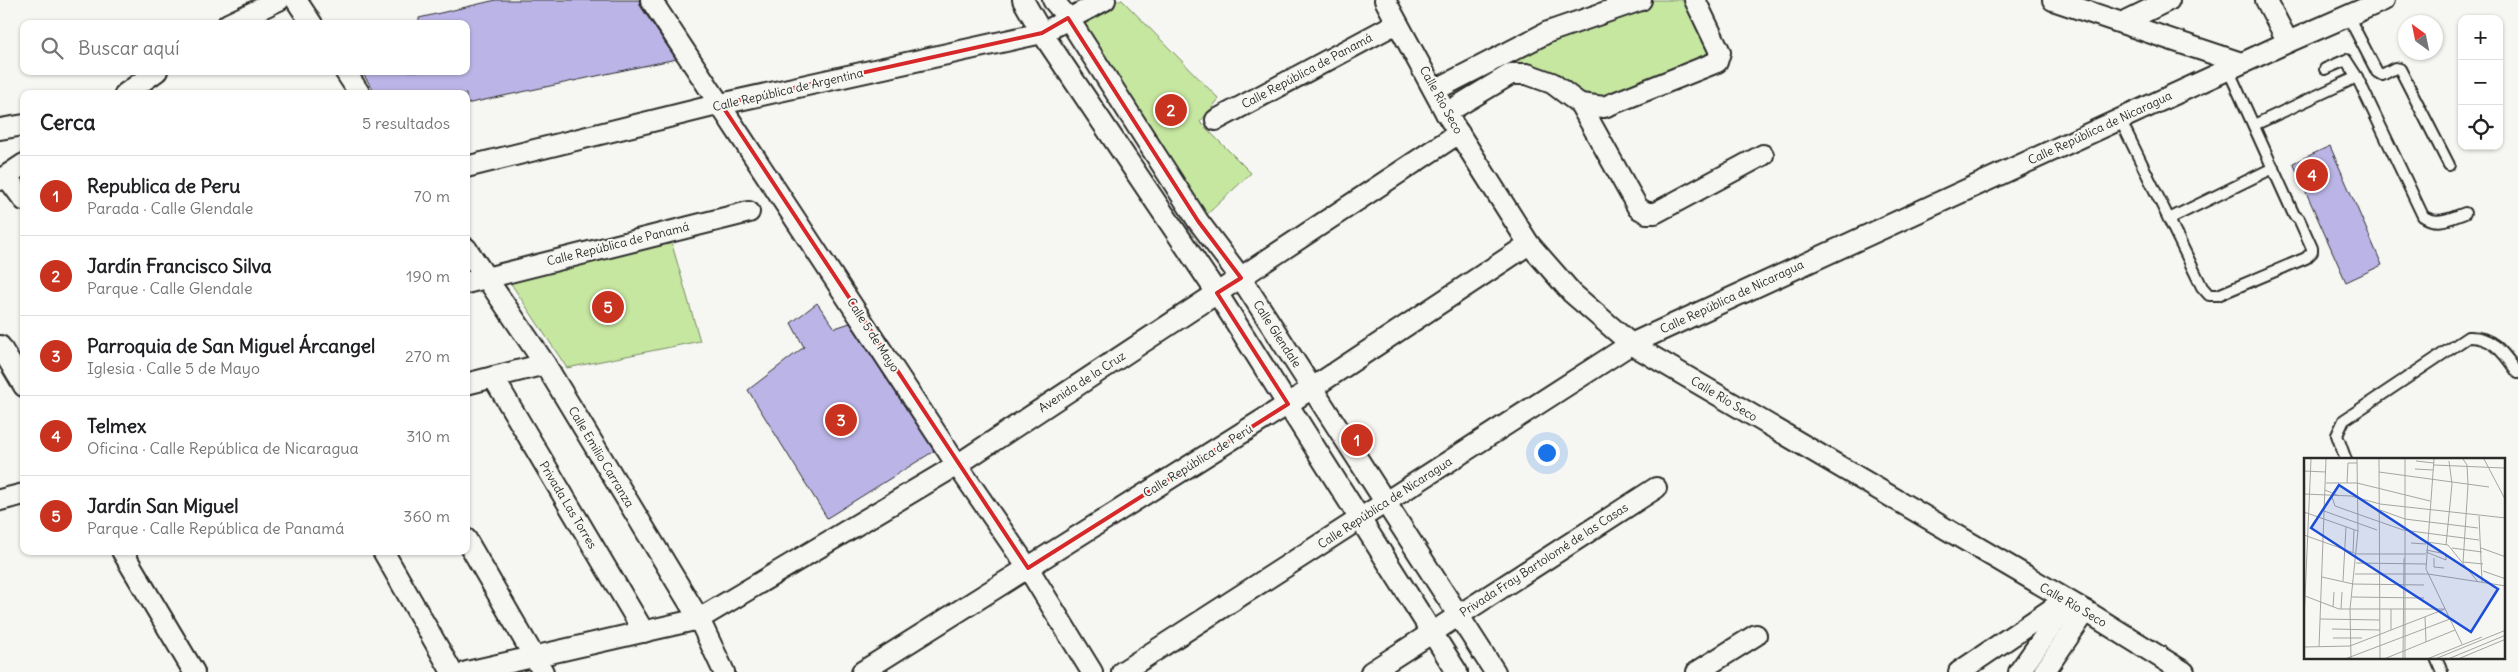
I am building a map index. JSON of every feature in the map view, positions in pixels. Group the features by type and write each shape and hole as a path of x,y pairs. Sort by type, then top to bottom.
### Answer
{"street":[{"path":"236,20 279,0"},
{"path":"296,0 309,20"},
{"name":"Calle 5 de Mayo","path":"651,0 957,465 1028,568 1092,672"},
{"path":"1023,0 1042,33 1217,293 1457,672"},
{"name":"Calle Glendale","path":"1054,0 1068,18 1198,221 1240,278 1387,502 1495,672"},
{"name":"Calle República de Argentina","path":"470,166 721,104 1042,33 1105,0"},
{"name":"Calle Río Seco","path":"1385,0 1446,113 1529,244 1572,293 1631,344 2086,611 2184,672"},
{"path":"1446,113 1548,32 1641,0"},
{"path":"1580,104 1604,107 1714,64 1719,58 1720,52 1695,0"},
{"path":"2053,0 2122,23 2235,66"},
{"path":"2122,23 2169,0"},
{"path":"2266,0 2288,42"},
{"name":"Calle República de Nicaragua","path":"1122,672 1631,344 2235,66 2384,0"},
{"name":"Calle República de Panamá","path":"1216,120 1397,23"},
{"path":"1435,90 1507,65 1552,83 1580,104 1638,208 1647,214 1655,213 1763,155"},
{"path":"131,90 151,75"},
{"path":"348,75 357,90"},
{"path":"0,130 20,126"},
{"name":"Avenida de la Cruz","path":"467,672 539,664 644,632 698,619 957,465 1458,133"},
{"path":"20,167 3,178 20,196"},
{"name":"Calle República de Panamá","path":"470,281 749,212"},
{"name":"Calle República de Perú","path":"862,672 1288,404 1529,244"},
{"name":"Calle Emilio Carranza","path":"470,254 545,364 698,619 724,672"},
{"path":"0,346 20,379"},
{"path":"470,383 545,364"},
{"name":"Privada Las Torres","path":"493,377 644,632"},
{"name":"Privada Fray Bartolomé de las Casas","path":"1371,672 1656,488"},
{"path":"0,500 20,495"},
{"path":"470,546 539,664"},
{"path":"124,555 194,672"},
{"path":"385,555 452,672"},
{"path":"1959,672 2067,601"},
{"path":"2019,672 2067,601"},
{"path":"2044,672 2086,611"},
{"path":"1697,672 1756,635"}],"lane":[{"path":"2348,16 2376,72 2382,75 2395,68 2400,69 2448,164"},
{"path":"2325,69 2346,60 2357,77 2423,216 2427,219 2445,221 2465,213"},
{"path":"2120,119 2202,287 2209,295 2218,295 2306,258 2312,252 2312,248 2254,125 2235,66"},
{"path":"2254,125 2357,77"},
{"path":"2170,219 2273,168"},
{"path":"2345,458 2337,435 2344,420 2468,338 2485,338 2493,342 2518,373"},
{"path":"2437,660 2442,672"}],"highlighted area":[{"path":"1068,18 1198,221 1241,278 1217,293 1288,404 1028,568 721,104 1042,33"}],"green space":[{"path":"1108,0 1122,0 1219,99 1200,122 1251,173 1202,219 1072,19"},
{"path":"1641,0 1695,0 1717,62 1604,107 1527,74 1443,107 1436,92"},
{"path":"668,231 700,341 567,368 504,273"}],"building":[{"path":"496,0 639,0 641,7 676,59 470,103 470,90 373,90 364,75 470,75 470,20 419,20 419,18"},
{"path":"2330,146 2382,265 2346,282 2293,163"},
{"path":"817,303 835,328 850,323 934,451 827,518 748,390 804,347 791,323"}],"place":[{"name":"Jardín Francisco Silva","path":"1171,110"},
{"name":"Telmex","path":"2312,175"},
{"name":"Jardín San Miguel","path":"608,307"},
{"name":"Parroquia de San Miguel Árcangel","path":"841,420"},
{"name":"Republica de Peru","path":"1357,440"}]}
